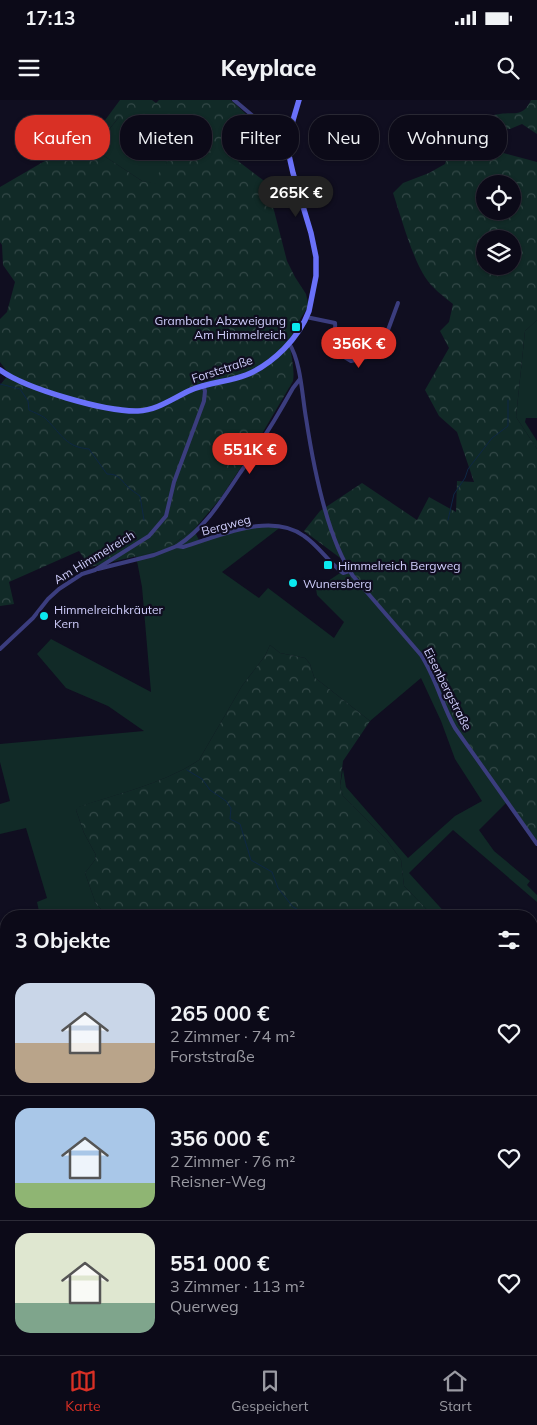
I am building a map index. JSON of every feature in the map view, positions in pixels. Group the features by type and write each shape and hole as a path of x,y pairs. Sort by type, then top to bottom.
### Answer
{"street":[{"path":"234,100 252,115"},
{"name":"Forststraße","path":"294,115 299,100"},
{"name":"Forststraße","path":"0,370 26,384 63,397 124,410 147,410 203,385 245,375 262,366 289,343 306,317 312,295 316,257 290,160"},
{"path":"306,317 335,323 336,327 330,343 331,349 346,360 356,361 371,356 381,349 398,303"},
{"name":"Eisenbergstraße","path":"289,343 296,355 306,421 320,489 329,522 349,571 421,655 455,728 537,844"},
{"path":"177,546 187,540 210,516 257,448 300,379"},
{"name":"Am Himmelreich","path":"0,649 33,618 48,599 59,589 82,574 95,570 149,536 166,516 174,482 204,401 205,392 203,385"},
{"name":"Bergweg","path":"95,570 255,526 283,526 303,535 343,573 349,571"}],"green space":[{"path":"120,100 152,100 156,103 159,100 231,100 247,115 222,115 222,160 239,160 267,183 287,261 306,294 308,303 290,340 294,372 293,381 253,449 220,499 197,526 167,549 90,567 79,551 9,582 14,604 0,606 0,385 9,374 0,362 0,319 7,312 15,282 3,265 2,245 0,242 0,187 48,160 110,160 142,181 160,184 157,175 167,163 166,160 212,160 212,115 120,115 120,126 119,117 110,128 109,115"},
{"path":"531,100 537,100 537,134 522,124 507,129 507,115 493,115 518,113 525,109"},
{"path":"120,116 120,160 166,160 160,185 142,181 110,160 110,128"},
{"path":"507,154 537,162 537,320 525,331 516,417 537,449 537,841 456,727 432,671 422,654 354,575 347,563 304,531 320,511 362,483 417,520 429,497 456,512 457,481 474,482 457,432 439,416 425,390 449,348 440,331 449,322 453,304 431,285 420,269 393,193 403,183 429,173 445,164 446,160 507,160"},
{"path":"537,320 537,418 526,418 525,422 537,441 537,449 516,417 525,331"},
{"path":"197,526 196,534 199,540 231,528 282,526 222,572 259,598 268,588 334,638 344,622 317,595 316,589 349,567 427,661 508,801 479,830 494,851 530,881 527,885 537,895 537,902 453,830 409,873 443,910 427,910 404,886 401,860 386,839 343,796 340,786 343,769 346,787 408,858 455,816 482,801 455,759 441,721 421,678 370,721 314,677 310,664 305,658 280,653 270,645 265,656 242,686 199,760 156,782 79,807 76,810 84,833 96,855 95,860 85,873 96,904 102,910 39,910 37,902 47,898 26,828 0,834 0,804 10,801 0,762 0,744 144,731 108,706 66,688 37,654 51,639 151,692 142,587 136,556 167,549"},
{"path":"270,645 280,653 305,658 310,664 314,677 370,721 343,761 340,786 343,796 386,839 401,860 404,886 427,910 102,910 96,904 85,873 95,860 96,855 84,833 76,810 78,807 156,782 199,760 242,686 265,656"}],"waterway":[{"path":"0,384 20,389 28,401 29,410 46,419 70,443 89,449 107,474 117,476 140,496 144,520"},
{"path":"448,520 454,494 465,478 468,469 492,438 508,426 508,400"},
{"path":"187,770 202,779 210,790 226,801 231,808 230,819 240,824 251,860 272,872 278,888 293,907 299,910"}],"place":[{"name":"Grambach Abzweigung Am Himmelreich","path":"296,327"},
{"name":"Himmelreich Bergweg","path":"328,565"},
{"name":"Wunersberg","path":"293,583"},
{"name":"Himmelreichkräuter Kern","path":"44,616"}]}
